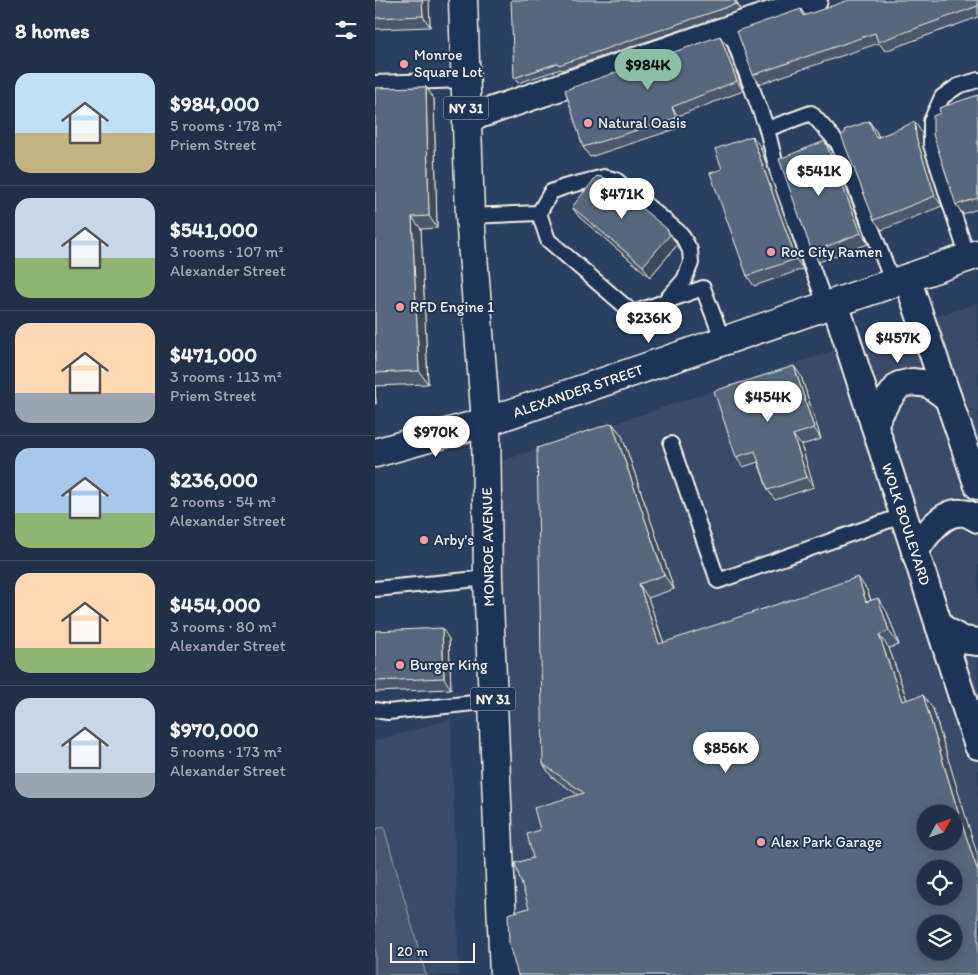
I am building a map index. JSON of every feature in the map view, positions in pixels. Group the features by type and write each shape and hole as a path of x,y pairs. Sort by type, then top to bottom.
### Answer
{"main road":[{"name":"MONROE AVENUE","path":"463,0 470,216 486,422 488,578 504,975"},
{"name":"ALEXANDER STREET","path":"375,452 486,422 973,256"}],"street":[{"path":"467,119 814,0"},
{"path":"900,281 948,398 978,486"},
{"name":"WOLK BOULEVARD","path":"831,304 874,424 978,746"},
{"path":"874,424 885,402 899,385 912,382 929,384 948,398"},
{"path":"915,551 922,540 939,522 952,514 964,513 978,519"},
{"path":"939,626 962,640 978,642"}],"lane":[{"path":"730,29 767,129 778,174 831,304"},
{"path":"375,83 465,80"},
{"path":"973,256 931,145 931,121 942,97 957,86 978,80"},
{"path":"767,129 811,113 838,144 900,281"},
{"path":"664,302 684,280 691,263 690,250 681,234 616,180 605,177 551,192 539,213 548,240 633,313 664,302 703,288 723,342"},
{"path":"470,216 539,213"},
{"path":"671,444 718,581 903,515"},
{"path":"375,589 488,578"},
{"path":"375,710 388,712 493,701"}],"shaded area":[{"path":"978,303 978,975 509,975 489,465"},
{"path":"451,719 459,975 375,975 375,741"},
{"path":"384,827 426,975 375,975 375,829"}],"building":[{"path":"375,0 422,0 423,16 375,18"},
{"path":"511,0 734,0 736,4 559,65 558,63 514,78"},
{"path":"849,0 978,0 978,6 878,42 875,33 753,75 737,31 801,9 803,16"},
{"path":"720,36 737,81 672,107 676,118 583,147 565,90"},
{"path":"426,87 429,216 412,217 419,371 375,373 375,88"},
{"path":"978,95 978,198 956,205 933,134 933,116 940,113 939,108"},
{"path":"869,121 876,138 915,122 916,137 935,196 874,220 841,135 845,133 844,130"},
{"path":"752,136 796,259 747,276 710,173 722,169 715,149"},
{"path":"825,141 861,233 812,252 779,159"},
{"path":"597,176 605,178 667,229 670,235 643,266 572,207"},
{"path":"794,366 814,428 793,435 807,477 768,490 755,451 736,457 714,391"},
{"path":"612,423 664,575 639,584 659,644 858,577 866,602 878,598 889,631 879,635 902,701 923,695 956,805 917,805 917,850 963,850 963,827 978,872 978,975 518,975 509,945 508,914 529,908 515,863 533,858 527,834 540,830 534,808 584,793 543,764 537,448"},
{"path":"442,628 444,678 375,681 375,631"}],"place":[{"name":"Monroe Square Lot","path":"404,64"},
{"name":"Natural Oasis","path":"588,123"},
{"name":"Roc City Ramen","path":"771,252"},
{"name":"RFD Engine 1","path":"400,307"},
{"name":"Arby's","path":"424,540"},
{"name":"Burger King","path":"400,665"},
{"name":"Alex Park Garage","path":"761,842"}]}
